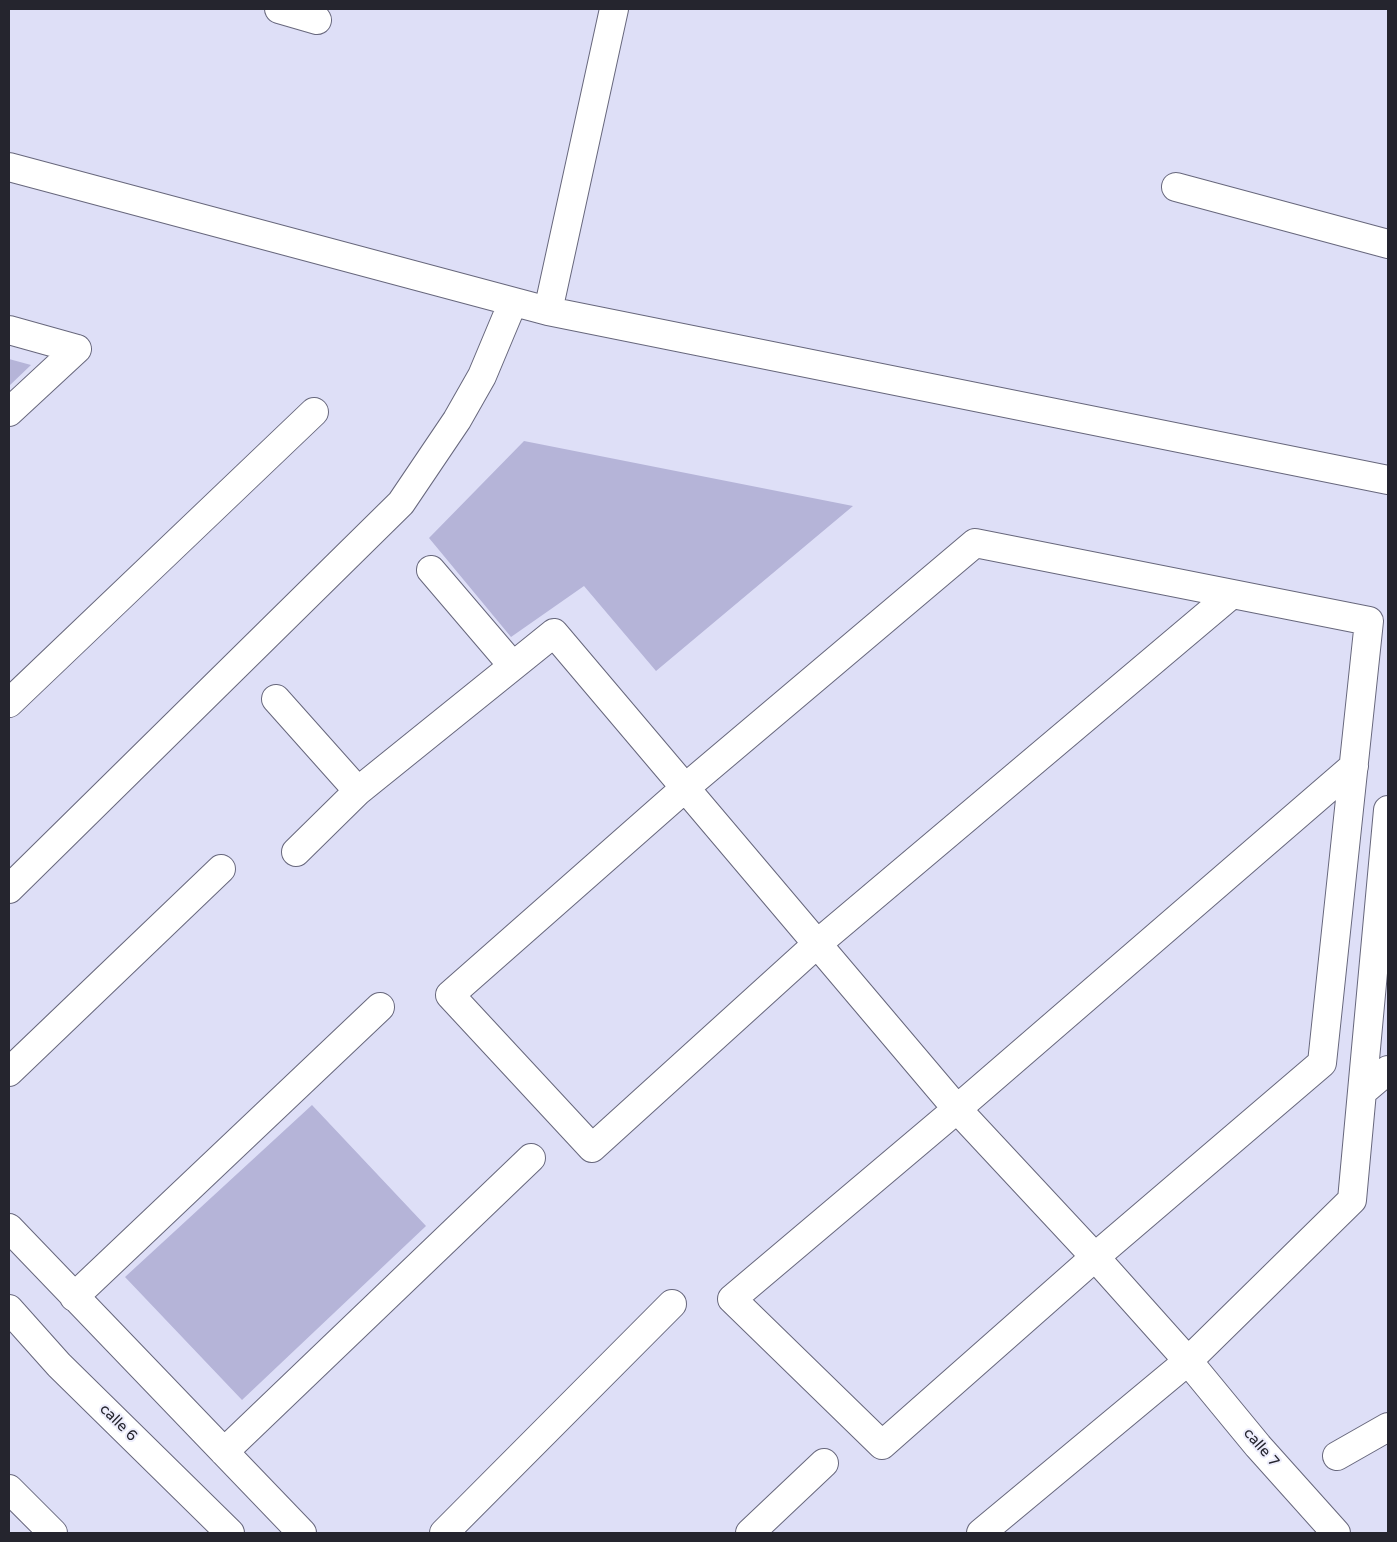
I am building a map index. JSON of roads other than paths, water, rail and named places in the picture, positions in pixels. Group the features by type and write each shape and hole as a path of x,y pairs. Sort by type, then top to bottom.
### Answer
{"street":[{"path":"279,9 317,20"},
{"path":"548,311 614,9"},
{"path":"9,167 548,311 1388,480"},
{"path":"1176,187 1388,244"},
{"path":"9,889 401,503 457,420 482,376 513,302"},
{"path":"9,330 77,349 9,412"},
{"path":"9,703 314,412"},
{"path":"1232,594 817,944 592,1148 450,995 685,788 975,543 1232,594 1369,622 1354,766 1322,1063 1095,1257 882,1445 732,1299 957,1109 1354,766"},
{"path":"296,852 358,792 513,666 431,570"},
{"name":"calle 7","path":"513,666 554,632 957,1109 1095,1257 1188,1361 1258,1446 1336,1533"},
{"path":"276,699 358,792"},
{"path":"981,1533 1188,1361 1352,1200 1388,810"},
{"path":"9,1072 221,869"},
{"path":"74,1297 380,1007"},
{"path":"1362,1092 1388,1070"},
{"path":"224,1452 531,1158"},
{"path":"9,1228 302,1533"},
{"path":"444,1533 672,1304"},
{"name":"calle 6","path":"9,1309 59,1365 230,1533"},
{"path":"1337,1456 1388,1427"},
{"path":"750,1533 824,1463"},
{"path":"9,1489 53,1533"}]}
